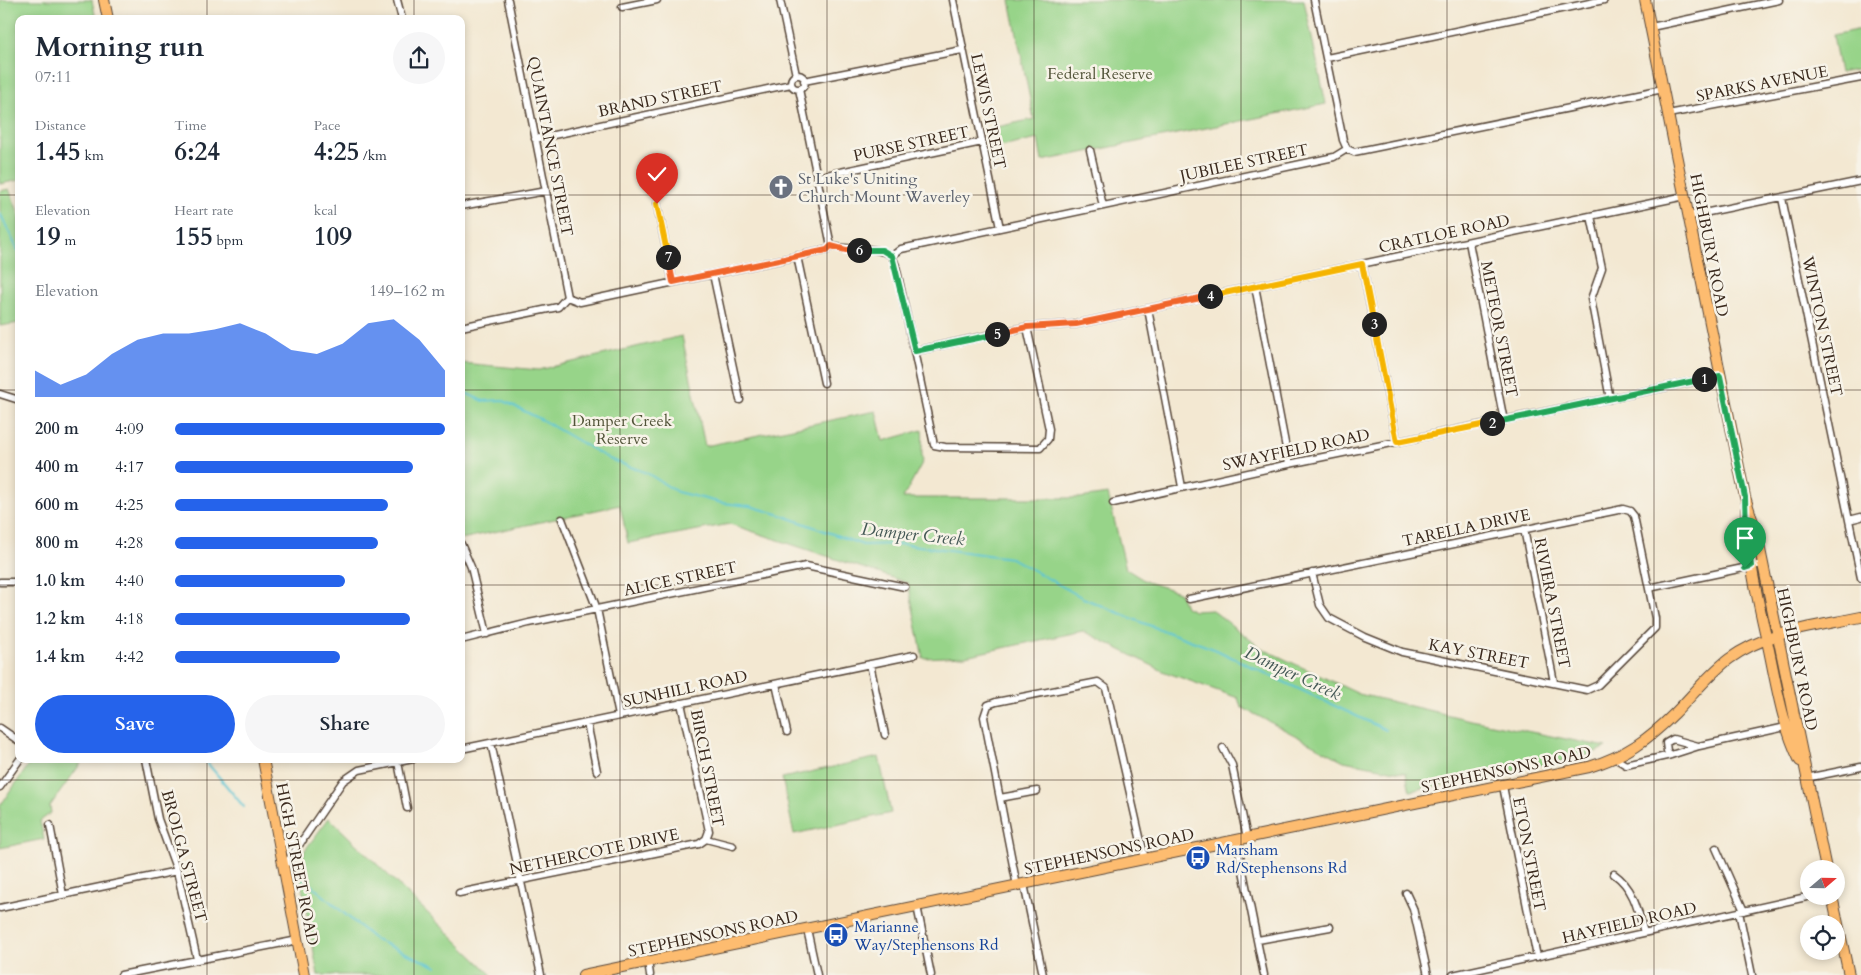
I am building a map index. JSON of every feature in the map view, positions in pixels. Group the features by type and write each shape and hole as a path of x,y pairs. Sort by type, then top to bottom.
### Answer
{"main road":[{"path":"104,0 107,15"},
{"name":"HIGHBURY ROAD","path":"1645,0 1745,497 1757,535 1824,860"},
{"name":"HIGHBURY ROAD","path":"1745,497 1746,530 1751,566 1766,638 1786,727 1805,773"},
{"name":"STEPHENSONS ROAD","path":"583,975 1589,767 1616,759 1646,740 1728,660 1766,638 1861,616"},
{"path":"1786,727 1797,725"},
{"name":"HIGH STREET ROAD","path":"264,763 304,975"},
{"path":"1834,905 1849,975"}],"street":[{"path":"397,0 401,15"},
{"name":"QUAINTANCE STREET","path":"508,0 567,297"},
{"path":"622,7 657,0"},
{"path":"780,0 796,76"},
{"name":"LEWIS STREET","path":"952,0 1000,228"},
{"path":"1314,0 1342,140 1347,149"},
{"path":"1327,58 1604,0"},
{"path":"1651,27 1779,0"},
{"path":"804,81 962,50"},
{"path":"802,76 803,86 799,89 794,88 791,84 793,78 802,76"},
{"name":"SPARKS AVENUE","path":"1668,114 1861,78"},
{"name":"BRAND STREET","path":"535,138 791,84"},
{"path":"799,89 831,246"},
{"name":"JUBILEE STREET","path":"892,256 901,249 1334,156 1347,149 1354,152 1663,89"},
{"name":"PURSE STREET","path":"817,177 982,142"},
{"path":"1090,150 1103,206"},
{"path":"1689,216 1861,181"},
{"path":"465,205 546,191"},
{"name":"CRATLOE ROAD","path":"915,351 1027,327 1076,324 1685,196"},
{"name":"WINTON STREET","path":"1782,198 1861,578"},
{"path":"657,204 673,282"},
{"path":"1591,216 1602,268 1591,299 1610,399"},
{"name":"METEOR STREET","path":"1469,242 1504,421"},
{"path":"831,246 846,250 882,250 892,256 915,351 934,445 944,448 1040,448 1048,439 1049,429 1027,327"},
{"path":"465,326 558,307 567,297 580,302 827,250 831,246"},
{"path":"796,256 824,383"},
{"path":"1362,264 1397,442"},
{"path":"713,274 740,400"},
{"path":"1255,286 1289,464"},
{"path":"1148,309 1182,488"},
{"name":"SWAYFIELD ROAD","path":"1113,503 1289,464 1720,376"},
{"path":"0,394 15,399"},
{"name":"TARELLA DRIVE","path":"1189,599 1623,509 1630,511 1634,516 1656,618 1655,628"},
{"path":"1849,520 1861,517"},
{"path":"562,519 597,609 618,716"},
{"name":"RIVIERA STREET","path":"1524,529 1554,682"},
{"path":"465,553 471,567 487,634"},
{"path":"1649,588 1762,564"},
{"name":"ALICE STREET","path":"465,639 597,609 806,566 905,587"},
{"name":"KAY STREET","path":"1312,573 1320,605 1329,618 1365,637 1402,652 1587,690 1598,685 1655,628"},
{"path":"0,582 15,582"},
{"name":"SUNHILL ROAD","path":"465,748 914,655"},
{"path":"870,664 885,735"},
{"path":"1043,975 1000,798 984,717 988,706 1098,682 1106,688 1144,860"},
{"path":"776,684 787,732"},
{"name":"BIRCH STREET","path":"681,703 709,831 706,839"},
{"path":"587,723 597,771"},
{"path":"1616,759 1626,765 1671,755 1699,746 1786,727"},
{"path":"0,728 15,738"},
{"path":"1671,755 1667,752 1666,743 1673,739 1699,746"},
{"path":"491,743 541,975"},
{"path":"1224,748 1232,765 1264,975"},
{"path":"0,787 17,763"},
{"name":"BROLGA STREET","path":"147,763 158,819 177,871 197,959"},
{"path":"284,867 343,781 359,770 393,763"},
{"path":"398,763 407,808"},
{"path":"1805,773 1861,767"},
{"name":"ETON STREET","path":"1503,786 1537,957"},
{"path":"1000,798 1037,791"},
{"path":"50,825 63,895"},
{"path":"706,839 733,846"},
{"name":"NETHERCOTE DRIVE","path":"459,893 699,844 706,839"},
{"path":"280,843 303,840"},
{"path":"1716,848 1742,911 1752,975"},
{"path":"0,908 177,871"},
{"path":"1614,874 1623,880 1632,894 1644,933"},
{"path":"1406,893 1414,908 1428,975"},
{"name":"HAYFIELD ROAD","path":"1453,975 1800,898"},
{"path":"917,906 931,975"},
{"path":"1258,940 1330,926"},
{"path":"806,929 817,975"},
{"path":"121,975 298,940"},
{"path":"648,961 650,975"}],"green space":[{"path":"0,0 92,0 95,15 15,15 15,181 0,184"},
{"name":"Federal Reserve","path":"1010,0 1304,0 1326,104 1042,161 1038,139 996,148 992,128 1034,119"},
{"path":"1861,29 1861,69 1840,73 1833,35"},
{"path":"9,189 15,204 15,324 0,326 0,191"},
{"name":"Damper Creek Reserve","path":"682,336 705,446 876,411 883,441 922,430 923,461 903,498 1080,498 1108,494 1126,569 1147,582 1179,592 1185,607 1194,611 1212,610 1261,648 1359,694 1466,719 1606,747 1587,756 1410,791 1406,773 1344,761 1241,707 1238,698 1165,672 1083,631 965,656 923,658 908,583 730,524 628,543 620,505 465,538 465,363 539,370"},
{"path":"879,757 891,813 794,834 782,778"},
{"path":"30,763 81,763 50,806 51,813 40,821 44,839 0,848 0,806"},
{"path":"329,818 492,975 318,975 299,871 305,850"}],"waterway":[{"name":"Damper Creek","path":"0,213 15,245"},
{"name":"Damper Creek","path":"465,393 483,401 502,400 542,420 609,459 647,473 677,492 722,503 750,506 781,515 863,545 903,544 1011,558 1083,598 1143,623 1214,649 1386,730"},
{"path":"207,763 244,807"},
{"path":"303,878 374,939 437,967"}],"place":[{"name":"St Luke's Uniting Church Mount Waverley","path":"781,187"},
{"name":"Marsham Rd/Stephensons Rd","path":"1198,858"},
{"name":"Marianne Way/Stephensons Rd","path":"836,935"}],"route":[{"path":"657,204 673,282 827,250 831,246 846,250 882,250 892,256 896,266 915,351 1027,327 1076,324 1362,264 1397,442 1720,376 1745,497 1746,530 1751,566 1745,568"}]}
